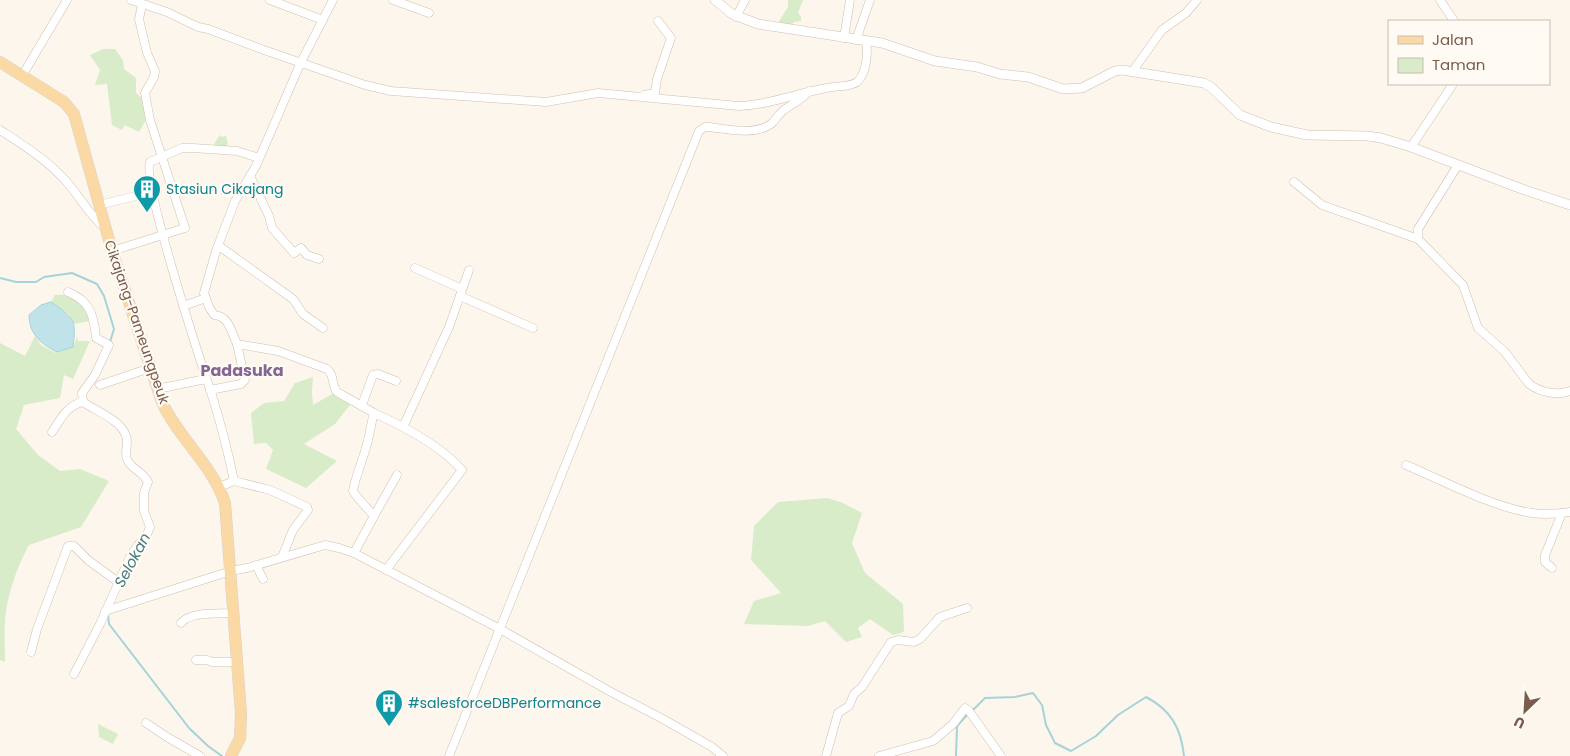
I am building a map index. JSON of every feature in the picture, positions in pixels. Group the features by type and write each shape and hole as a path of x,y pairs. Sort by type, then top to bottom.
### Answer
{"main road":[{"name":"Cikajang-Pameungpeuk","path":"0,62 64,102 71,109 112,250 157,389 169,414 219,487 226,506 241,714 238,743 231,756"}],"street":[{"path":"22,76 67,0"},
{"path":"130,0 167,12 198,27 365,85 391,91 546,102 598,93 750,106 809,91 854,84 858,81 867,59 866,41"},
{"path":"270,0 323,20"},
{"path":"210,390 241,384 245,380 237,344 225,318 221,315 214,315 206,298 205,290 218,246 235,201 259,158 301,62 333,0"},
{"path":"393,0 429,13"},
{"path":"715,0 736,17 758,24 882,43 935,61 977,67 1000,74 1028,77 1057,88 1070,90 1082,88 1115,71 1122,70 1204,83 1211,87 1240,115 1277,129 1307,134 1368,136 1411,147 1570,205"},
{"path":"736,17 745,0"},
{"path":"844,38 850,0"},
{"path":"856,40 870,0"},
{"path":"1132,72 1162,30 1186,13 1197,0"},
{"path":"1440,0 1453,20"},
{"path":"112,250 185,228 186,225 150,120 145,96 155,72 147,53 139,19 142,5"},
{"path":"637,97 655,93 657,79 671,38 658,21"},
{"path":"1411,147 1452,85"},
{"path":"449,756 699,131 705,127 743,130 762,128 773,122 778,115 803,98 809,91"},
{"path":"0,130 32,150 57,171 92,218 106,229"},
{"path":"234,481 210,390 163,235 152,192 148,164 182,148 237,151 259,158"},
{"path":"1418,239 1418,229 1458,164"},
{"path":"250,176 273,230 294,253 301,248 307,255 319,259"},
{"path":"1294,182 1322,206 1418,239 1462,285 1478,328 1505,352 1529,384 1554,394 1570,391"},
{"path":"99,205 152,192"},
{"path":"218,246 293,299 303,314 323,328"},
{"path":"415,268 533,328"},
{"path":"403,427 447,332 469,270"},
{"path":"68,292 81,298 86,303 95,323 96,338 109,345 95,375 82,393 83,402"},
{"path":"183,306 206,298"},
{"path":"237,344 278,351 327,369 332,374 335,390 422,438 462,470 386,570"},
{"path":"100,385 150,368"},
{"path":"362,405 373,375 378,374 396,381"},
{"path":"157,389 206,379"},
{"path":"52,432 67,410 83,402 111,418 121,427 126,436 127,459 133,468 144,474 148,482 144,493 144,511 150,527 146,538 138,545 130,558 118,582 109,610 74,674"},
{"path":"374,413 364,454 357,471 354,491 374,516"},
{"path":"1406,465 1453,486 1517,510 1548,515 1566,513"},
{"path":"354,553 397,475"},
{"path":"219,487 234,481 270,490 306,507 308,510 293,530 282,557"},
{"path":"1552,568 1545,562 1545,555 1566,513"},
{"path":"109,610 231,571 325,545 354,553 500,629 611,692 662,718 712,747 723,756"},
{"path":"31,652 36,629 68,546 74,546 88,560 118,582"},
{"path":"256,565 263,579"},
{"path":"826,756 838,713 849,706 854,694 862,687 891,642 894,640 914,642 920,639 940,617 966,608"},
{"path":"181,623 187,617 234,613"},
{"path":"196,660 237,662"},
{"path":"878,756 933,742 953,724 965,708 1001,756"},
{"path":"146,722 167,737 200,756"}],"green space":[{"path":"788,0 803,0 798,13 801,16 801,21 794,22 790,27 776,26 788,7"},
{"path":"103,49 115,49 123,60 124,69 136,78 136,93 147,103 147,118 139,132 125,125 122,130 112,125 107,84 95,85 100,70 90,55"},
{"path":"220,135 222,137 226,136 228,144 224,149 222,146 218,148 212,147"},
{"path":"73,294 83,305 90,321 74,324 69,314 51,302 55,295"},
{"path":"35,336 41,345 56,353 73,347 77,337 78,341 90,341 73,379 64,375 60,398 24,405 16,429 38,455 60,471 80,469 109,481 81,527 29,545 16,572 7,603 5,662 0,660 0,343 25,356"},
{"path":"313,377 313,405 332,394 350,405 335,424 304,444 337,461 306,488 266,469 273,450 266,443 254,444 251,413 264,403 284,401 295,383"},
{"path":"827,498 843,503 862,513 852,543 865,573 903,604 904,632 893,635 870,619 858,628 862,637 846,642 825,621 808,626 744,624 754,601 781,593 751,560 754,526 778,502"},
{"path":"98,724 118,734 113,744 99,737"}],"water":[{"path":"51,302 69,315 74,324 73,347 57,352 37,338 31,328 29,315 41,305"}],"waterway":[{"name":"Selokan","path":"0,278 16,282 36,282 44,277 72,273 97,284 104,296 114,329 110,342"},
{"name":"Selokan","path":"108,614 109,624 189,728 222,756"},
{"path":"972,711 985,698 1015,697 1033,693 1042,705 1046,725 1055,743 1071,751 1096,736 1118,715 1146,697 1162,708 1173,721 1183,746 1184,756"},
{"path":"956,756 957,726 968,714"}],"place":[{"name":"Stasiun Cikajang","path":"147,213"},
{"name":"#salesforceDBPerformance","path":"389,727"}],"district":[{"name":"Padasuka","path":"242,370"}]}
